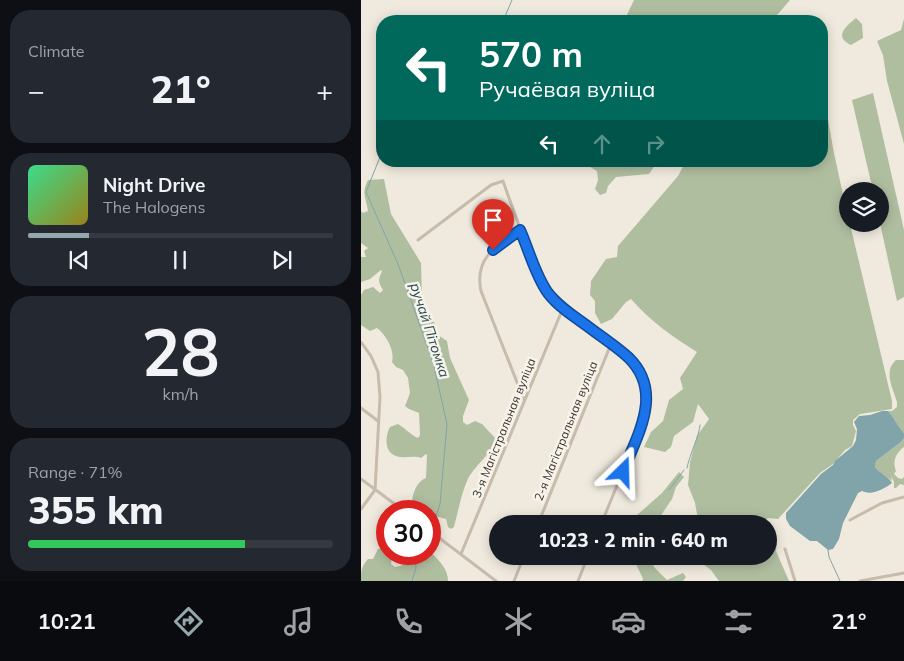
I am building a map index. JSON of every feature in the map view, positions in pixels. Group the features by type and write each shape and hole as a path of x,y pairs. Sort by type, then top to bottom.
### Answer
{"street":[{"path":"418,240 491,185 503,181 520,230 548,292 563,308 622,352 637,368 644,385 647,406 639,432 605,515"},
{"path":"520,230 487,255 481,266 479,281 524,400"},
{"name":"3-я Магістральная вуліца","path":"461,554 563,308"},
{"path":"361,342 371,356 379,378 380,397 375,490 361,509"},
{"name":"2-я Магістральная вуліца","path":"542,515 611,344"},
{"path":"361,408 378,422"},
{"path":"361,479 389,500"},
{"path":"850,520 882,503 904,497"},
{"path":"441,539 497,581"},
{"path":"785,549 795,581"},
{"path":"514,581 521,565"},
{"path":"578,581 584,565"},
{"path":"861,581 904,573"}],"green space":[{"path":"634,0 790,0 777,15 627,15"},
{"path":"856,18 862,24 863,38 851,45 843,39 842,35 848,24"},
{"path":"904,19 904,144 887,81 883,55 877,41 901,30"},
{"path":"873,93 904,230 904,297 897,301 882,232 889,232 889,182 871,182 852,100"},
{"path":"828,120 840,182 839,232 852,232 892,401 892,409 860,414 853,420 856,431 852,446 845,450 833,464 820,473 778,519 777,515 697,515 688,485 690,462 697,436 709,419 698,404 693,422 674,436 671,447 665,452 644,447 651,432 663,421 669,400 683,389 680,378 697,352 662,328 631,299 626,302 612,319 601,324 595,313 595,301 590,295 591,281 606,259 617,257 618,246 678,176 683,167 828,167"},
{"path":"590,167 654,167 649,174 616,177 608,186 606,193 600,195 595,189 598,180 597,171"},
{"path":"384,179 391,214 421,263 422,299 437,328 438,335 447,341 450,358 469,400 463,416 463,422 467,425 475,421 482,424 495,438 491,449 467,481 454,527 451,529 448,527 446,519 441,518 441,500 412,500 416,488 426,478 427,455 421,458 396,456 389,451 387,443 390,427 398,424 418,438 420,435 419,413 405,406 410,393 408,378 403,370 396,367 392,362 391,348 384,335 377,328 370,331 361,325 361,295 364,290 373,287 380,293 383,290 379,281 381,270 370,279 361,282 361,257 366,257 364,251 368,248 361,243 361,211 363,213 368,211 364,192 368,180"},
{"path":"896,360 904,360 904,433 888,411 892,411 897,407 890,380 890,369"},
{"path":"904,438 904,447 895,458 896,471 894,474 898,478 902,479 904,477 904,485 900,484 894,488 891,476 892,481 875,467 876,461"},
{"path":"679,472 684,477 676,487 672,499 661,515 637,515 662,493"},
{"path":"376,553 376,565 392,565 395,567 441,564 448,576 448,581 361,581 362,569 368,559 373,559"},
{"path":"777,553 789,581 719,581 711,570 704,565 777,565"},
{"path":"636,565 653,565 667,580 683,573 686,577 683,581 642,581 643,579"}],"water":[{"path":"888,411 904,433 904,438 901,442 876,461 875,467 892,483 878,491 870,493 862,491 858,493 843,523 839,539 833,549 828,550 817,541 810,541 790,526 786,519 786,513 821,474 853,446 856,440 857,429 854,422 859,416"}],"waterway":[{"name":"ручай Пітомка","path":"506,15 512,0"},
{"name":"ручай Пітомка","path":"376,167 366,192 398,264 433,362 447,424 440,500"},
{"path":"687,468 700,425"},
{"path":"669,490 684,470"},
{"path":"828,550 829,557 840,581"},
{"name":"ручай Пітомка","path":"412,581 416,565"}],"route":[{"path":"493,250 520,230 548,292 563,308 622,352 637,368 644,385 647,406 623,472"}]}
